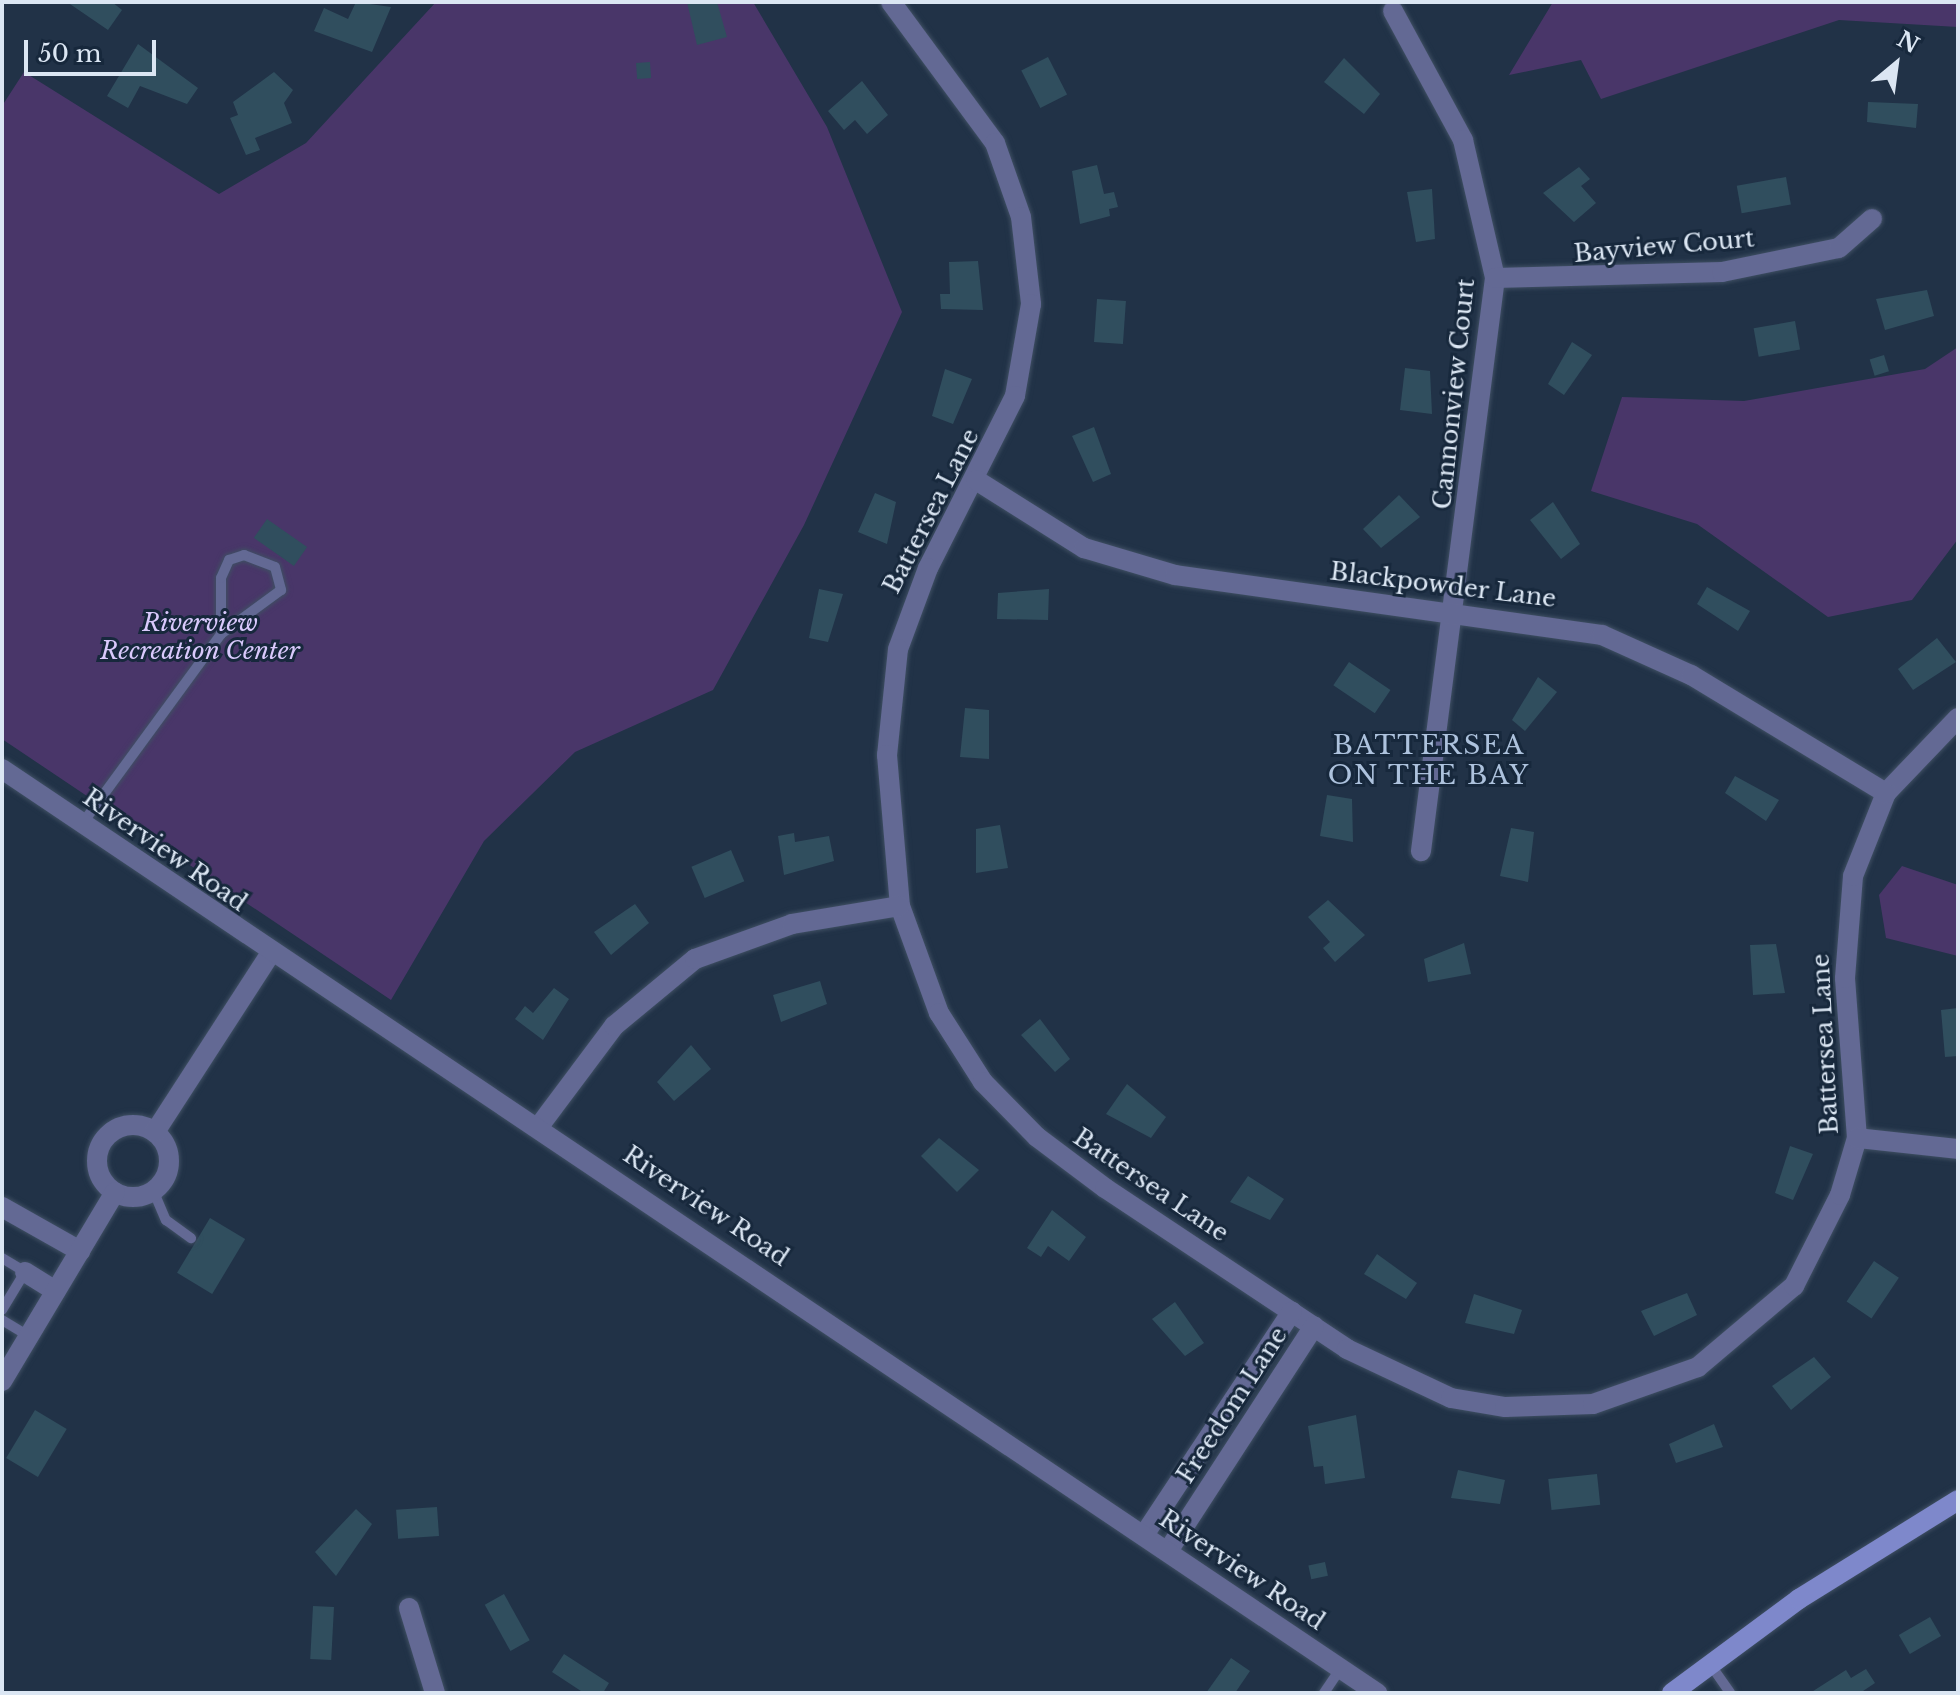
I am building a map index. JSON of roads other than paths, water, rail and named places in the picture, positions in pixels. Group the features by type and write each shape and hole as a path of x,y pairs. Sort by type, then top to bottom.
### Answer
{"main road":[{"path":"1672,1693 1710,1664 1958,1500"}],"street":[{"name":"Battersea Lane","path":"891,2 982,119 1027,242 1025,366 976,480 924,576 895,667 887,755 900,906 948,1029 1016,1118 1105,1188 1314,1326 1408,1383 1477,1404 1593,1404 1655,1387 1717,1355 1794,1286 1826,1226 1857,1138 1845,913 1886,793 1958,718"},
{"name":"Cannonview Court","path":"1393,11 1463,140 1495,278 1455,613 1421,851"},
{"name":"Bayview Court","path":"1495,278 1722,272 1839,248 1872,219"},
{"name":"Blackpowder Lane","path":"976,480 1060,536 1120,561 1240,586 1561,625 1647,654 1886,793"},
{"name":"Riverview Road","path":"2,769 270,954 540,1125 1377,1693"},
{"path":"540,1125 614,1026 695,959 792,924 900,906"},
{"path":"155,1132 270,954"},
{"path":"126,1125 155,1132 169,1162 153,1190 133,1197 115,1192 97,1166 105,1137 126,1125"},
{"path":"1857,1138 1958,1149"},
{"path":"2,1381 115,1192"},
{"path":"2,1207 80,1251"},
{"path":"25,1272 56,1291"},
{"name":"Freedom Lane","path":"1144,1535 1292,1311"},
{"name":"Freedom Lane","path":"1168,1551 1314,1326"},
{"path":"409,1608 435,1693"}],"lane":[{"path":"82,824 221,634 273,601 282,579 275,567 252,556 229,560 216,599 221,634"},
{"path":"153,1190 166,1220 191,1238"},
{"path":"2,1258 25,1272 2,1310"},
{"path":"2,1320 29,1336"},
{"path":"1710,1664 1730,1693"},
{"path":"1324,1693 1341,1668"}],"district":[{"name":"BATTERSEA ON THE BAY","path":"1429,761"}],"park label":[{"name":"Riverview Recreation Center","path":"200,637"}]}
